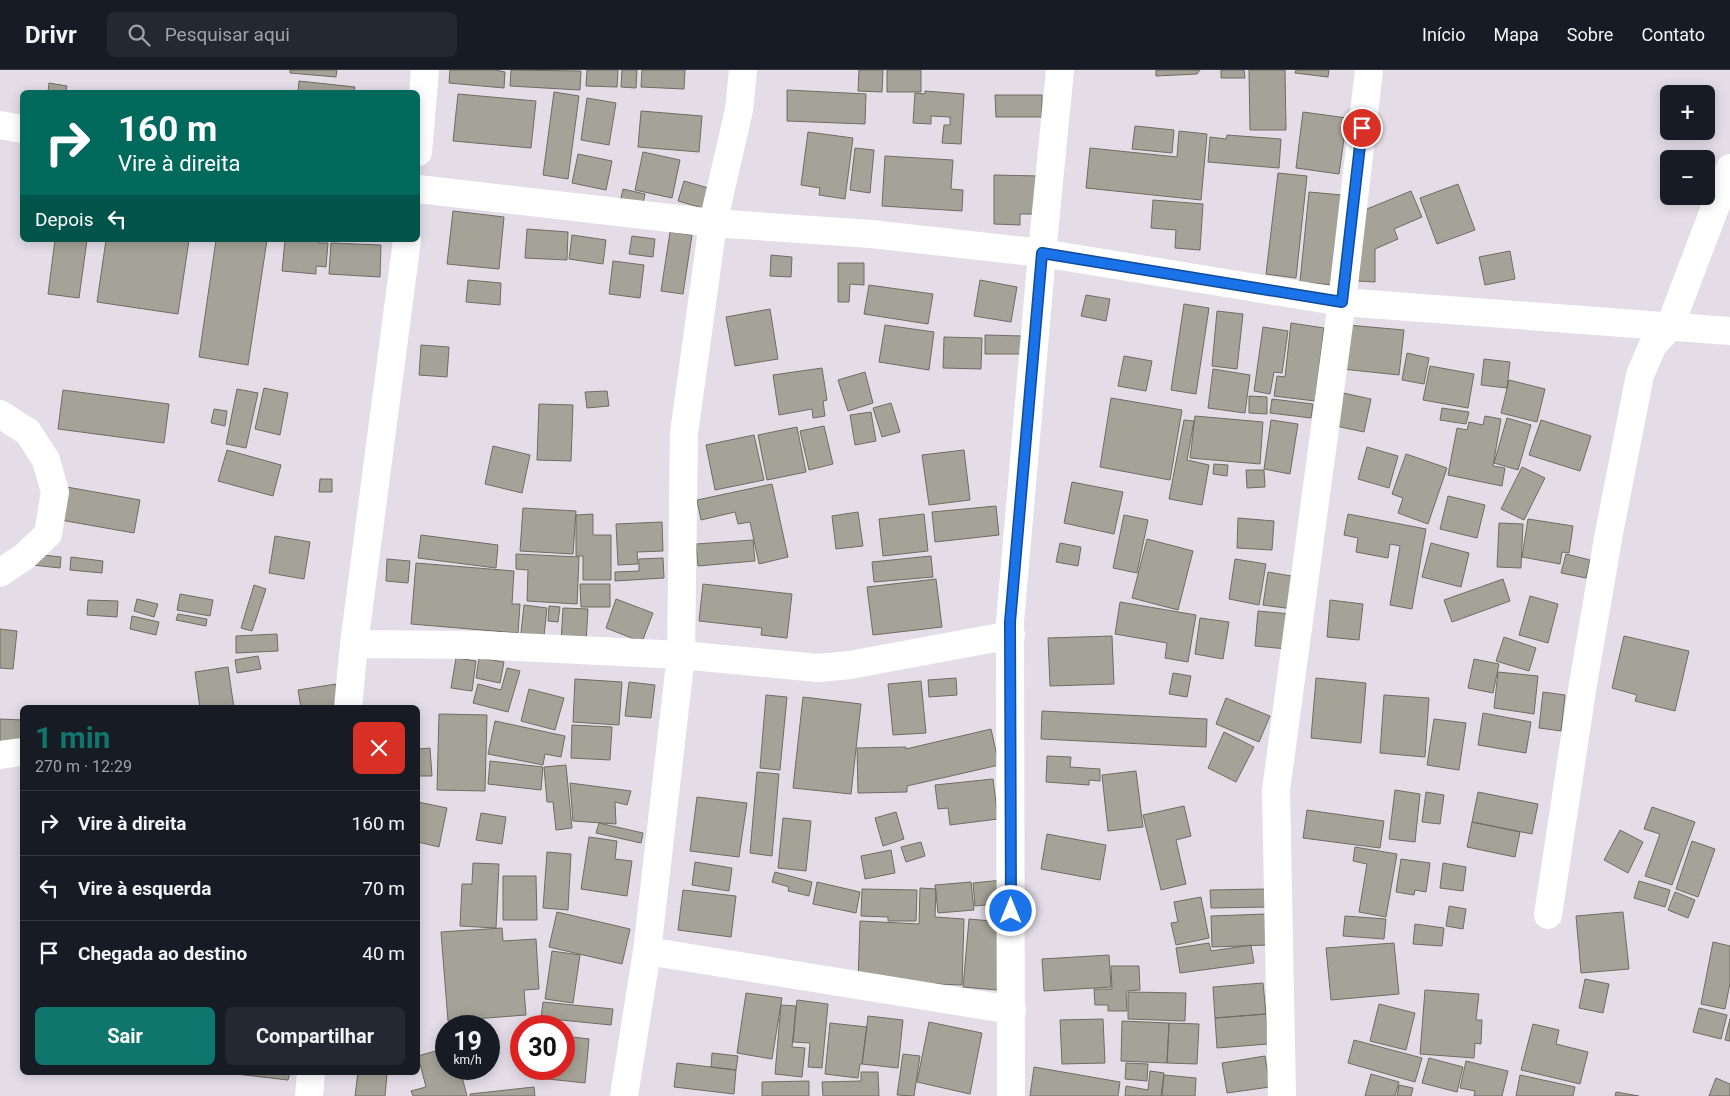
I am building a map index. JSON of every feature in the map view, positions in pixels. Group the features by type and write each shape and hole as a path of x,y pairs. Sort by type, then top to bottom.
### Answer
{"street":[{"path":"420,129 425,70"},
{"path":"624,1096 647,951 681,655 684,432 713,223 739,110 743,70"},
{"path":"1011,1096 1010,622 1060,70"},
{"path":"1282,1096 1276,790 1342,302 1369,70"},
{"path":"0,125 20,129"},
{"path":"1548,914 1583,684 1640,375 1652,347 1670,326 1730,168"},
{"path":"420,189 713,223 871,234 1042,253 1342,302 1730,331"},
{"path":"348,705 354,644 407,242"},
{"path":"0,414 28,432 46,460 54,492 48,534 25,556 0,573"},
{"path":"354,644 478,645 681,655 818,668 850,664 1011,634"},
{"path":"0,755 20,752"},
{"path":"647,951 1012,1010"},
{"path":"309,1096 311,1075"}],"building":[{"path":"290,70 337,70 336,77 290,73"},
{"path":"450,70 495,70 505,72 504,88 449,83"},
{"path":"511,70 581,71 580,90 510,86"},
{"path":"587,70 618,70 617,87 586,86"},
{"path":"622,70 637,70 636,88 621,87"},
{"path":"642,70 685,70 684,89 641,87"},
{"path":"859,70 883,70 882,92 858,91"},
{"path":"887,70 921,70 921,92 887,92"},
{"path":"1156,70 1200,70 1197,74 1156,76"},
{"path":"1221,70 1244,70 1245,78 1221,78"},
{"path":"1249,70 1285,70 1286,130 1250,130"},
{"path":"1296,70 1329,70 1328,77 1295,73"},
{"path":"299,81 355,87 354,90 298,90"},
{"path":"49,83 67,86 66,90 48,90"},
{"path":"787,90 866,94 865,124 787,121"},
{"path":"925,91 964,94 961,144 942,143 944,125 950,125 950,117 931,116 931,124 913,123 915,93 925,94"},
{"path":"554,92 579,96 568,179 543,175"},
{"path":"458,94 536,101 531,148 453,141"},
{"path":"995,95 1042,95 1042,117 996,117"},
{"path":"587,98 616,103 609,145 581,140"},
{"path":"641,111 702,116 699,152 638,147"},
{"path":"1303,112 1347,118 1339,174 1296,168"},
{"path":"1135,126 1174,130 1172,153 1132,149"},
{"path":"1179,131 1207,134 1201,200 1086,188 1090,148 1177,157"},
{"path":"808,132 853,138 845,199 819,195 820,188 801,185"},
{"path":"1227,135 1281,139 1279,168 1208,162 1210,137 1226,139"},
{"path":"855,148 874,150 870,193 850,190"},
{"path":"643,152 680,160 672,198 635,190"},
{"path":"578,154 612,161 606,190 572,183"},
{"path":"885,156 953,160 951,189 963,190 962,211 882,206"},
{"path":"1278,173 1307,176 1296,278 1266,274"},
{"path":"994,175 1038,176 1038,214 1020,214 1020,225 994,224"},
{"path":"684,181 712,189 706,209 678,201"},
{"path":"1458,184 1475,230 1437,244 1420,198"},
{"path":"623,189 645,194 642,208 620,202"},
{"path":"1411,191 1422,217 1394,229 1398,239 1375,249 1375,282 1357,281 1357,213"},
{"path":"1309,192 1342,195 1333,285 1300,282"},
{"path":"1153,200 1203,204 1200,250 1175,248 1176,230 1151,228"},
{"path":"453,211 504,217 499,269 447,264"},
{"path":"527,229 568,232 567,260 525,258"},
{"path":"670,232 692,235 683,294 661,291"},
{"path":"572,235 606,240 603,264 569,259"},
{"path":"632,236 655,239 653,257 629,254"},
{"path":"55,242 87,242 79,298 48,294"},
{"path":"106,242 189,242 178,314 97,302"},
{"path":"216,242 267,242 248,365 199,357"},
{"path":"285,242 328,243 326,267 316,266 316,274 282,271"},
{"path":"331,243 381,245 380,277 329,274"},
{"path":"1510,251 1515,279 1485,285 1479,257"},
{"path":"771,255 792,257 791,277 770,276"},
{"path":"613,261 644,265 640,298 609,294"},
{"path":"838,263 864,263 864,285 850,284 849,302 838,302"},
{"path":"468,280 501,283 500,305 466,302"},
{"path":"980,280 1017,287 1011,322 974,316"},
{"path":"869,285 933,294 928,324 864,314"},
{"path":"1086,295 1110,299 1106,321 1081,316"},
{"path":"1184,304 1209,308 1196,394 1171,390"},
{"path":"770,309 778,359 735,366 726,317"},
{"path":"1217,311 1243,314 1237,369 1212,366"},
{"path":"1291,323 1324,328 1315,401 1274,396 1277,376 1285,377"},
{"path":"885,325 934,332 929,370 879,362"},
{"path":"1347,325 1404,330 1399,375 1342,369"},
{"path":"1263,327 1288,331 1282,373 1274,372 1270,394 1254,391"},
{"path":"985,335 1022,336 1022,354 985,354"},
{"path":"944,337 982,338 981,369 943,368"},
{"path":"421,345 449,347 447,377 419,375"},
{"path":"1407,353 1429,358 1424,384 1402,380"},
{"path":"1124,356 1152,361 1146,391 1118,386"},
{"path":"1484,359 1510,362 1507,388 1481,385"},
{"path":"1430,366 1474,374 1468,408 1423,400"},
{"path":"822,368 827,400 823,401 825,416 813,418 812,409 779,415 773,375"},
{"path":"1213,369 1250,375 1245,413 1208,408"},
{"path":"865,372 873,403 848,411 838,380"},
{"path":"1509,380 1545,389 1537,422 1501,413"},
{"path":"264,388 288,393 280,435 255,429"},
{"path":"237,389 258,393 246,448 226,444"},
{"path":"63,390 169,404 164,443 58,429"},
{"path":"607,391 609,406 587,408 585,392"},
{"path":"1343,393 1371,399 1364,432 1336,426"},
{"path":"1249,396 1267,397 1267,414 1249,413"},
{"path":"1111,398 1182,410 1170,480 1100,467"},
{"path":"1272,399 1313,404 1311,418 1270,413"},
{"path":"891,403 900,432 882,437 873,408"},
{"path":"539,404 573,405 571,461 537,460"},
{"path":"1442,408 1469,412 1466,424 1440,420"},
{"path":"214,409 227,411 225,426 211,423"},
{"path":"871,412 876,441 855,445 850,415"},
{"path":"1195,416 1263,422 1260,464 1190,458"},
{"path":"1485,416 1501,419 1493,466 1505,468 1502,486 1448,475 1457,428 1467,430 1469,422 1483,425"},
{"path":"1507,418 1531,425 1518,470 1494,463"},
{"path":"1184,420 1194,421 1187,460 1209,465 1202,505 1169,499"},
{"path":"1271,420 1298,424 1290,474 1264,469"},
{"path":"1541,420 1591,436 1580,471 1529,455"},
{"path":"824,426 833,464 809,470 800,431"},
{"path":"797,427 806,472 767,480 758,435"},
{"path":"754,435 764,480 715,490 706,445"},
{"path":"493,446 530,455 522,493 485,484"},
{"path":"1367,447 1398,456 1389,488 1358,479"},
{"path":"227,450 281,465 273,496 218,481"},
{"path":"964,450 970,500 929,505 922,455"},
{"path":"1406,454 1447,468 1428,524 1398,513 1403,498 1392,494"},
{"path":"1214,464 1228,465 1227,476 1213,474"},
{"path":"1522,467 1545,478 1524,520 1501,509"},
{"path":"1246,470 1264,470 1265,487 1247,488"},
{"path":"320,479 332,479 332,492 319,492"},
{"path":"1072,482 1123,492 1114,534 1064,523"},
{"path":"772,484 788,557 759,564 750,522 738,524 735,512 701,520 697,500"},
{"path":"61,486 140,500 134,533 55,519"},
{"path":"1448,496 1485,505 1477,538 1440,529"},
{"path":"996,506 999,535 935,542 932,512"},
{"path":"523,508 576,511 573,554 520,551"},
{"path":"858,512 863,546 836,549 832,516"},
{"path":"593,514 593,535 611,535 611,580 583,580 583,556 576,556 576,515"},
{"path":"924,514 928,551 883,556 879,519"},
{"path":"1348,514 1426,529 1412,609 1390,605 1400,546 1390,544 1388,558 1356,552 1358,538 1344,535"},
{"path":"1124,515 1148,520 1137,573 1113,568"},
{"path":"1238,518 1274,521 1272,550 1237,548"},
{"path":"1528,519 1573,526 1569,553 1562,552 1560,564 1522,557"},
{"path":"662,522 663,551 637,552 638,564 618,565 616,524"},
{"path":"1499,523 1523,524 1521,568 1497,567"},
{"path":"421,535 498,545 496,568 418,558"},
{"path":"275,536 310,542 304,579 269,573"},
{"path":"1147,539 1193,551 1178,610 1132,598"},
{"path":"753,540 755,561 698,566 696,544"},
{"path":"1060,543 1081,547 1078,566 1056,562"},
{"path":"1431,543 1469,553 1461,587 1422,577"},
{"path":"33,554 61,557 60,568 32,565"},
{"path":"516,554 579,557 577,604 527,601 528,570 516,569"},
{"path":"1566,554 1590,560 1586,578 1561,573"},
{"path":"931,556 933,577 874,582 872,562"},
{"path":"71,557 103,561 102,573 70,570"},
{"path":"663,558 664,578 615,581 615,572 639,571 639,559"},
{"path":"387,559 410,561 408,583 386,581"},
{"path":"1235,559 1266,564 1259,605 1229,599"},
{"path":"416,563 514,571 512,604 520,604 518,633 411,624"},
{"path":"1268,572 1297,577 1293,609 1263,605"},
{"path":"936,579 942,627 873,635 867,587"},
{"path":"1503,579 1510,601 1452,622 1444,600"},
{"path":"580,584 610,584 610,607 581,607"},
{"path":"703,584 792,594 787,638 761,635 762,628 699,621"},
{"path":"254,585 266,589 252,631 241,628"},
{"path":"180,594 213,600 210,616 177,610"},
{"path":"1530,596 1558,604 1548,643 1519,635"},
{"path":"137,599 158,604 154,617 134,611"},
{"path":"616,599 653,613 642,642 606,628"},
{"path":"88,600 118,601 117,617 87,615"},
{"path":"1330,600 1363,604 1359,640 1327,637"},
{"path":"1120,602 1196,615 1188,662 1165,658 1167,643 1115,634"},
{"path":"524,605 547,608 543,645 520,642"},
{"path":"549,606 560,607 558,622 548,621"},
{"path":"563,608 588,609 586,643 561,642"},
{"path":"1258,611 1291,614 1287,649 1255,646"},
{"path":"178,614 207,619 206,626 176,620"},
{"path":"132,616 159,622 156,635 130,629"},
{"path":"1200,618 1229,622 1223,659 1195,654"},
{"path":"0,629 17,631 13,669 0,668"},
{"path":"277,634 278,651 236,653 236,636"},
{"path":"1112,636 1114,684 1050,686 1048,638"},
{"path":"1624,636 1689,651 1675,711 1635,701 1637,695 1612,688"},
{"path":"1504,637 1536,648 1529,671 1496,661"},
{"path":"258,656 261,669 237,673 235,660"},
{"path":"456,658 476,661 472,691 451,688"},
{"path":"479,658 504,662 500,683 476,678"},
{"path":"1474,659 1499,664 1493,693 1468,688"},
{"path":"228,667 234,705 200,705 195,672"},
{"path":"507,668 520,671 508,712 473,703 478,684 501,690"},
{"path":"1498,672 1538,676 1534,714 1494,708"},
{"path":"1173,673 1191,676 1187,697 1169,694"},
{"path":"956,678 957,695 929,697 928,680"},
{"path":"1316,678 1366,683 1361,743 1311,738"},
{"path":"575,679 622,682 619,725 573,722"},
{"path":"921,681 926,733 893,735 888,684"},
{"path":"629,682 655,685 651,718 625,716"},
{"path":"336,684 339,705 300,705 298,690"},
{"path":"529,689 564,698 555,730 521,721"},
{"path":"1543,692 1565,695 1561,731 1539,728"},
{"path":"766,695 787,697 780,770 760,768"},
{"path":"1384,695 1429,698 1425,757 1380,753"},
{"path":"803,697 861,704 851,794 793,788"},
{"path":"1226,698 1270,716 1259,742 1216,724"},
{"path":"1042,711 1207,719 1206,747 1041,739"},
{"path":"1483,713 1531,722 1526,753 1478,745"},
{"path":"439,714 487,715 485,791 437,790"},
{"path":"0,719 20,720 20,746 0,749"},
{"path":"1434,719 1466,723 1459,770 1427,765"},
{"path":"495,721 565,736 561,757 545,754 543,765 488,754"},
{"path":"572,725 612,727 610,760 571,758"},
{"path":"991,729 999,765 907,786 907,792 858,793 857,748 906,747 906,749"},
{"path":"1224,732 1254,747 1236,782 1208,768"},
{"path":"430,748 432,776 420,776 420,749"},
{"path":"1047,756 1071,757 1070,767 1100,769 1100,781 1089,780 1089,785 1046,782"},
{"path":"490,761 543,767 541,790 488,784"},
{"path":"566,765 572,828 556,830 553,802 547,802 544,767"},
{"path":"1136,771 1143,827 1108,831 1102,775"},
{"path":"757,772 779,774 772,856 750,853"},
{"path":"993,779 998,819 950,825 948,808 938,809 935,785"},
{"path":"570,783 631,791 627,805 615,802 616,824 573,821"},
{"path":"1395,790 1420,794 1415,842 1389,839"},
{"path":"1426,792 1444,795 1440,824 1422,822"},
{"path":"1478,792 1538,804 1532,834 1472,822"},
{"path":"697,797 747,803 739,857 690,851"},
{"path":"420,802 447,808 439,847 420,842"},
{"path":"1184,806 1191,836 1176,840 1186,884 1161,890 1143,815"},
{"path":"1652,807 1695,822 1672,885 1645,876 1660,834 1644,829"},
{"path":"1307,810 1384,821 1380,848 1303,838"},
{"path":"896,812 904,839 883,846 875,818"},
{"path":"481,813 506,817 502,844 476,840"},
{"path":"783,818 811,821 806,871 778,868"},
{"path":"1472,822 1520,832 1515,857 1467,847"},
{"path":"599,823 643,833 641,843 596,833"},
{"path":"1620,830 1643,842 1628,873 1604,860"},
{"path":"1047,834 1106,845 1100,880 1041,869"},
{"path":"589,837 617,841 615,859 632,861 627,896 581,889"},
{"path":"1692,841 1715,849 1698,897 1676,889"},
{"path":"921,842 925,856 906,862 901,847"},
{"path":"1355,847 1397,854 1386,917 1359,912 1367,864 1353,861"},
{"path":"891,850 895,873 865,879 861,856"},
{"path":"547,852 571,854 568,910 543,908"},
{"path":"1401,859 1430,863 1426,892 1415,890 1414,895 1396,892"},
{"path":"695,862 732,868 729,891 692,885"},
{"path":"473,863 499,864 496,928 460,926 462,884 472,884"},
{"path":"1443,863 1466,867 1463,891 1440,888"},
{"path":"775,872 812,882 809,896 788,891 789,887 772,882"},
{"path":"503,876 536,876 537,920 503,920"},
{"path":"1003,880 1005,903 975,906 973,883"},
{"path":"1639,881 1670,890 1665,907 1634,898"},
{"path":"817,882 860,892 856,913 813,904"},
{"path":"971,882 974,910 938,913 935,885"},
{"path":"920,888 936,889 935,917 964,919 962,985 858,981 860,921 919,924"},
{"path":"862,889 917,890 916,921 888,921 888,917 861,916"},
{"path":"1266,889 1267,907 1211,908 1210,890"},
{"path":"683,890 736,896 731,937 678,930"},
{"path":"1675,892 1695,900 1688,918 1668,910"},
{"path":"1201,897 1209,938 1176,945 1171,923 1178,922 1174,902"},
{"path":"1449,906 1466,909 1463,929 1446,926"},
{"path":"557,912 630,929 622,964 549,947"},
{"path":"1623,912 1629,969 1581,973 1576,916"},
{"path":"1266,914 1267,945 1212,947 1211,916"},
{"path":"1345,916 1386,919 1384,939 1343,936"},
{"path":"969,919 1003,922 997,990 963,987"},
{"path":"1415,924 1444,928 1442,946 1413,944"},
{"path":"502,928 503,941 536,939 539,989 524,990 526,1015 500,1017 500,1015 448,1015 441,932"},
{"path":"1713,942 1730,946 1730,983 1725,1009 1701,1004"},
{"path":"1209,943 1211,951 1251,945 1254,963 1180,973 1176,948"},
{"path":"1394,943 1399,994 1331,1000 1326,948"},
{"path":"552,951 580,955 573,1003 545,999"},
{"path":"1109,955 1111,987 1044,991 1042,959"},
{"path":"1111,966 1139,966 1140,990 1126,991 1127,1011 1108,1011 1108,1005 1095,1005 1094,989 1112,989"},
{"path":"1585,979 1609,984 1603,1013 1579,1008"},
{"path":"1263,983 1266,1014 1215,1018 1213,987"},
{"path":"1425,990 1479,994 1476,1020 1482,1020 1481,1044 1475,1043 1474,1058 1420,1054"},
{"path":"1128,992 1186,993 1185,1021 1128,1019"},
{"path":"746,993 782,998 772,1059 737,1053"},
{"path":"797,1000 828,1004 822,1068 808,1067 810,1043 793,1042"},
{"path":"543,1002 613,1009 611,1025 575,1021 575,1015 541,1015"},
{"path":"1379,1004 1415,1013 1406,1050 1370,1041"},
{"path":"781,1005 796,1006 792,1047 805,1048 802,1077 775,1074"},
{"path":"1699,1008 1727,1015 1721,1039 1693,1032"},
{"path":"1266,1014 1268,1044 1217,1048 1215,1018"},
{"path":"868,1016 903,1020 898,1068 862,1064"},
{"path":"1103,1019 1105,1063 1062,1064 1060,1020"},
{"path":"1730,1019 1730,1041 1725,1040"},
{"path":"1122,1021 1169,1023 1167,1063 1121,1061"},
{"path":"929,1022 982,1033 970,1094 917,1082"},
{"path":"830,1023 867,1027 862,1064 860,1064 858,1078 825,1074"},
{"path":"1169,1023 1199,1024 1197,1064 1167,1063"},
{"path":"1533,1024 1559,1030 1556,1044 1588,1052 1580,1084 1521,1070"},
{"path":"575,1037 589,1039 585,1083 558,1080 575,1080"},
{"path":"1354,1040 1422,1058 1415,1082 1348,1063"},
{"path":"435,1051 435,1080 463,1080 467,1096 413,1096 411,1091 426,1087 420,1064 420,1055"},
{"path":"712,1053 738,1056 736,1070 711,1067"},
{"path":"903,1054 920,1056 914,1096 897,1095"},
{"path":"1265,1056 1270,1087 1227,1093 1222,1063"},
{"path":"1429,1058 1463,1067 1457,1092 1422,1083"},
{"path":"1466,1061 1508,1071 1502,1096 1474,1096 1475,1091 1460,1088"},
{"path":"677,1063 736,1070 734,1094 674,1087"},
{"path":"1126,1063 1148,1064 1147,1081 1125,1079"},
{"path":"1034,1067 1120,1082 1118,1096 1030,1096"},
{"path":"1150,1071 1164,1073 1161,1096 1125,1096 1126,1086 1148,1090"},
{"path":"861,1072 878,1072 879,1096 823,1096 822,1082 861,1081"},
{"path":"1371,1074 1399,1082 1395,1096 1365,1096"},
{"path":"245,1075 289,1075 288,1080"},
{"path":"358,1075 387,1075 385,1096 355,1096"},
{"path":"1164,1075 1196,1078 1195,1096 1162,1096"},
{"path":"1520,1075 1575,1087 1573,1096 1516,1096"},
{"path":"1716,1078 1730,1084 1730,1096 1709,1096"},
{"path":"809,1081 809,1096 762,1096 762,1082"},
{"path":"1399,1085 1413,1088 1411,1096 1397,1096"},
{"path":"534,1087 535,1096 470,1096 470,1094"},
{"path":"1616,1092 1639,1096 1615,1096"}],"route":[{"path":"1011,911 1010,622 1042,253 1342,302 1362,128"}]}
